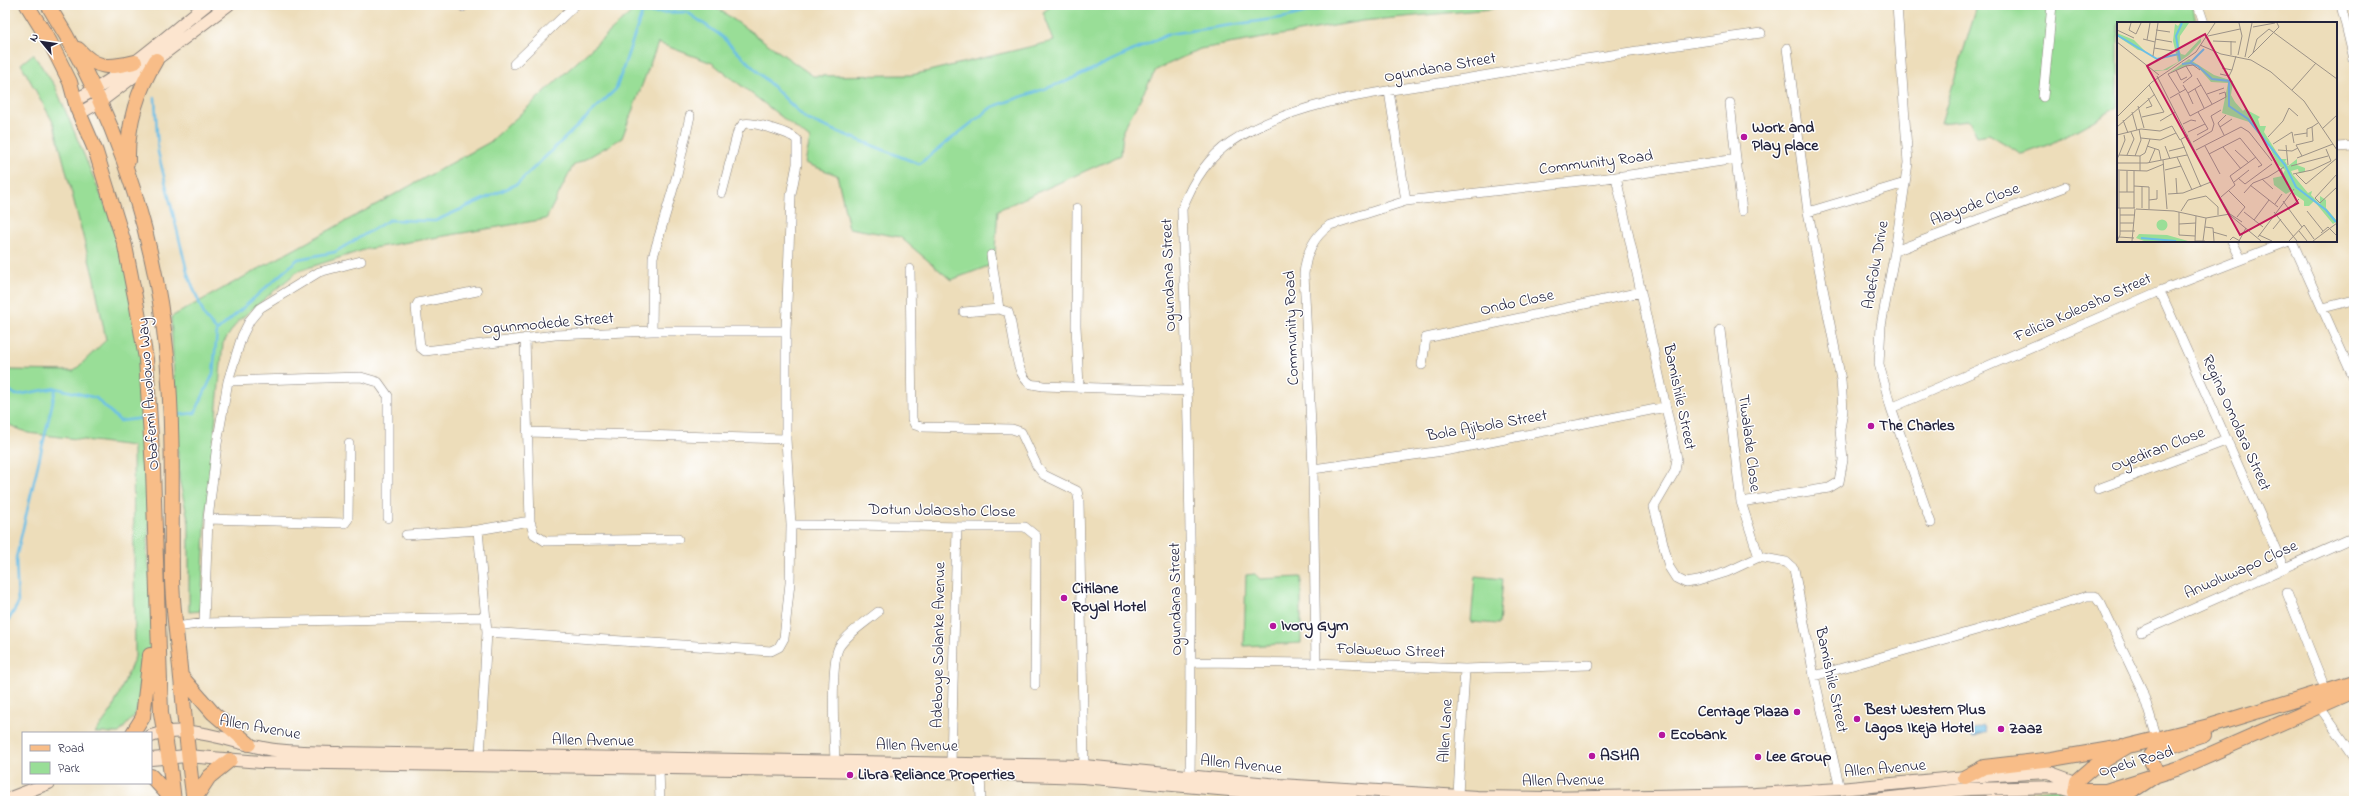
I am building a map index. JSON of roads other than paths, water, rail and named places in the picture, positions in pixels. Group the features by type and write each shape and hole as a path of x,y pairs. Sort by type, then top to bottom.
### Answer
{"main road":[{"name":"Obafemi Awolowo Way","path":"27,5 50,42 70,82 77,106 96,152 125,246 146,359 156,547 159,679 157,734 168,758 174,800"},
{"name":"Obafemi Awolowo Way","path":"48,5 71,42 98,96 128,167 148,245 167,357 172,468 172,582 187,756 194,801"},
{"path":"98,96 135,62 206,5"},
{"path":"77,106 98,96 156,60 228,5"},
{"path":"71,42 93,63 109,67 135,62"},
{"path":"128,167 128,138 132,112 146,77 156,60"},
{"path":"134,732 143,717 146,696 156,547"},
{"path":"181,676 213,713 249,744"},
{"name":"Opebi Road","path":"2354,682 2213,725 2128,746 2092,768 2077,781 2073,798 2106,791 2179,768 2248,739 2354,691"},
{"path":"2117,801 2158,774 2149,757 2153,752 2208,733 2213,725"},
{"name":"Allen Avenue","path":"157,734 185,730 291,752 1084,766 1345,790 1545,798 1754,794 1840,789 1965,777 2048,772 2070,780 2073,798"},
{"path":"1965,777 1984,767 2052,760 2128,746"},
{"name":"Allen Avenue","path":"152,759 187,756 230,760 315,763 659,768 1083,777 1352,801"},
{"path":"194,801 209,777 230,760"},
{"path":"152,777 174,800"},
{"path":"5,800 46,784"},
{"name":"Allen Avenue","path":"1865,801 1969,789 2062,786 2073,798"},
{"path":"1988,789 2005,801"}],"street":[{"path":"514,64 575,5"},
{"name":"Adefolu Drive","path":"1897,5 1907,119 1908,163 1879,344 1879,364 1891,408 1931,523"},
{"path":"2043,97 2052,5"},
{"path":"2198,5 2204,22"},
{"path":"2341,5 2354,59"},
{"name":"Ogundana Street","path":"1190,776 1192,662 1188,391 1182,209 1191,186 1208,162 1231,142 1266,124 1316,106 1390,91 1626,52 1760,33"},
{"path":"1741,502 1829,488 1839,482 1843,460 1840,430 1843,410 1841,380 1808,212 1787,48"},
{"path":"1390,91 1406,201"},
{"path":"1730,103 1742,211"},
{"path":"652,331 653,257 677,176 690,116"},
{"path":"487,632 771,651 779,647 784,638 790,583 791,525 786,439 786,331 791,195 797,164 797,140 788,134 749,123 743,124 738,131 722,193"},
{"path":"2337,148 2354,146"},
{"name":"Community Road","path":"1316,663 1313,469 1305,259 1320,232 1330,225 1406,201 1616,177 1736,159"},
{"name":"Bamishile Street","path":"1616,177 1677,458 1675,471 1654,507 1654,514 1669,567 1676,578 1686,583 1727,572 1759,558 1786,562 1794,569 1814,676 1840,789"},
{"path":"1808,212 1905,183"},
{"name":"Alayode Close","path":"1895,251 2065,187"},
{"path":"1077,208 1076,326 1079,386"},
{"path":"2232,242 2241,259"},
{"name":"Felicia Koleosho Street","path":"1891,408 2160,291 2288,242"},
{"path":"2291,242 2323,308 2354,379"},
{"path":"991,255 999,309"},
{"path":"204,623 208,520 217,444 228,381 242,336 250,320 260,308 319,272 361,261"},
{"path":"910,269 912,419 915,425 922,427 1012,429 1021,432 1037,466 1044,475 1077,491 1079,501 1084,766"},
{"name":"Ogunmodede Street","path":"476,291 418,303 416,307 420,347 425,351 440,350 525,338 652,331 786,331"},
{"name":"Regina Omolara Street","path":"2160,291 2284,568"},
{"name":"Ondo Close","path":"1422,365 1426,338 1641,292"},
{"path":"2323,308 2354,300"},
{"path":"964,312 999,309 1008,312 1011,319 1019,369 1031,384 1044,386 1079,386 1188,391"},
{"name":"Tiwalade Close","path":"1720,330 1741,502 1759,558"},
{"path":"525,338 530,521 534,534 545,541 678,539"},
{"path":"228,381 361,377 378,382 388,396 388,518"},
{"name":"Bola Ajibola Street","path":"1313,469 1450,450 1666,407"},
{"path":"527,432 786,439"},
{"name":"Oyediran Close","path":"2098,489 2228,440"},
{"path":"208,520 345,523 348,519 349,444"},
{"path":"406,535 478,530 530,521"},
{"name":"Dotun JolaOsho Close","path":"791,525 876,524 957,528 1025,526 1036,536 1035,685"},
{"name":"Adeboye Solanke Avenue","path":"951,763 957,528"},
{"path":"478,530 487,632 480,755"},
{"name":"Anuoluwapo Close","path":"2141,632 2354,538"},
{"path":"2287,593 2326,691"},
{"path":"1814,676 2019,618 2087,596 2095,596 2101,604 2142,690 2157,738"},
{"path":"835,761 833,699 838,650 843,642 878,612"},
{"path":"176,627 204,623 486,617"},
{"name":"Folawewo Street","path":"1192,662 1316,663 1465,668 1589,665"},
{"name":"Allen Lane","path":"1458,795 1465,668"},
{"path":"2319,706 2354,756"},
{"path":"659,768 660,801"},
{"path":"980,774 981,801"}],"water":[{"path":"1984,726 1986,732 1972,737 1970,730"}],"waterway":[{"path":"176,415 195,413 213,374 217,331 298,259 335,252 389,220 435,221 517,184 616,89 642,13 687,12 720,35 806,119 919,164 992,107 1067,81 1169,34 1287,17 1333,5"},
{"path":"155,98 158,152 188,275 205,317 217,331"},
{"path":"5,387 16,395 56,388 96,398 120,421 145,418"},
{"path":"5,626 18,604 16,558 56,388"}],"place":[{"name":"Work and Play place","path":"1744,137"},
{"name":"The Charles","path":"1871,426"},
{"name":"Citilane Royal Hotel","path":"1064,598"},
{"name":"Ivory Gym","path":"1273,626"},
{"name":"Centage Plaza","path":"1797,712"},
{"name":"Best Western Plus Lagos Ikeja Hotel","path":"1857,719"},
{"name":"Zaaz","path":"2001,729"},
{"name":"Ecobank","path":"1662,735"},
{"name":"ASHA","path":"1592,756"},
{"name":"Lee Group","path":"1758,757"},
{"name":"Libra Reliance Properties","path":"850,775"}]}
